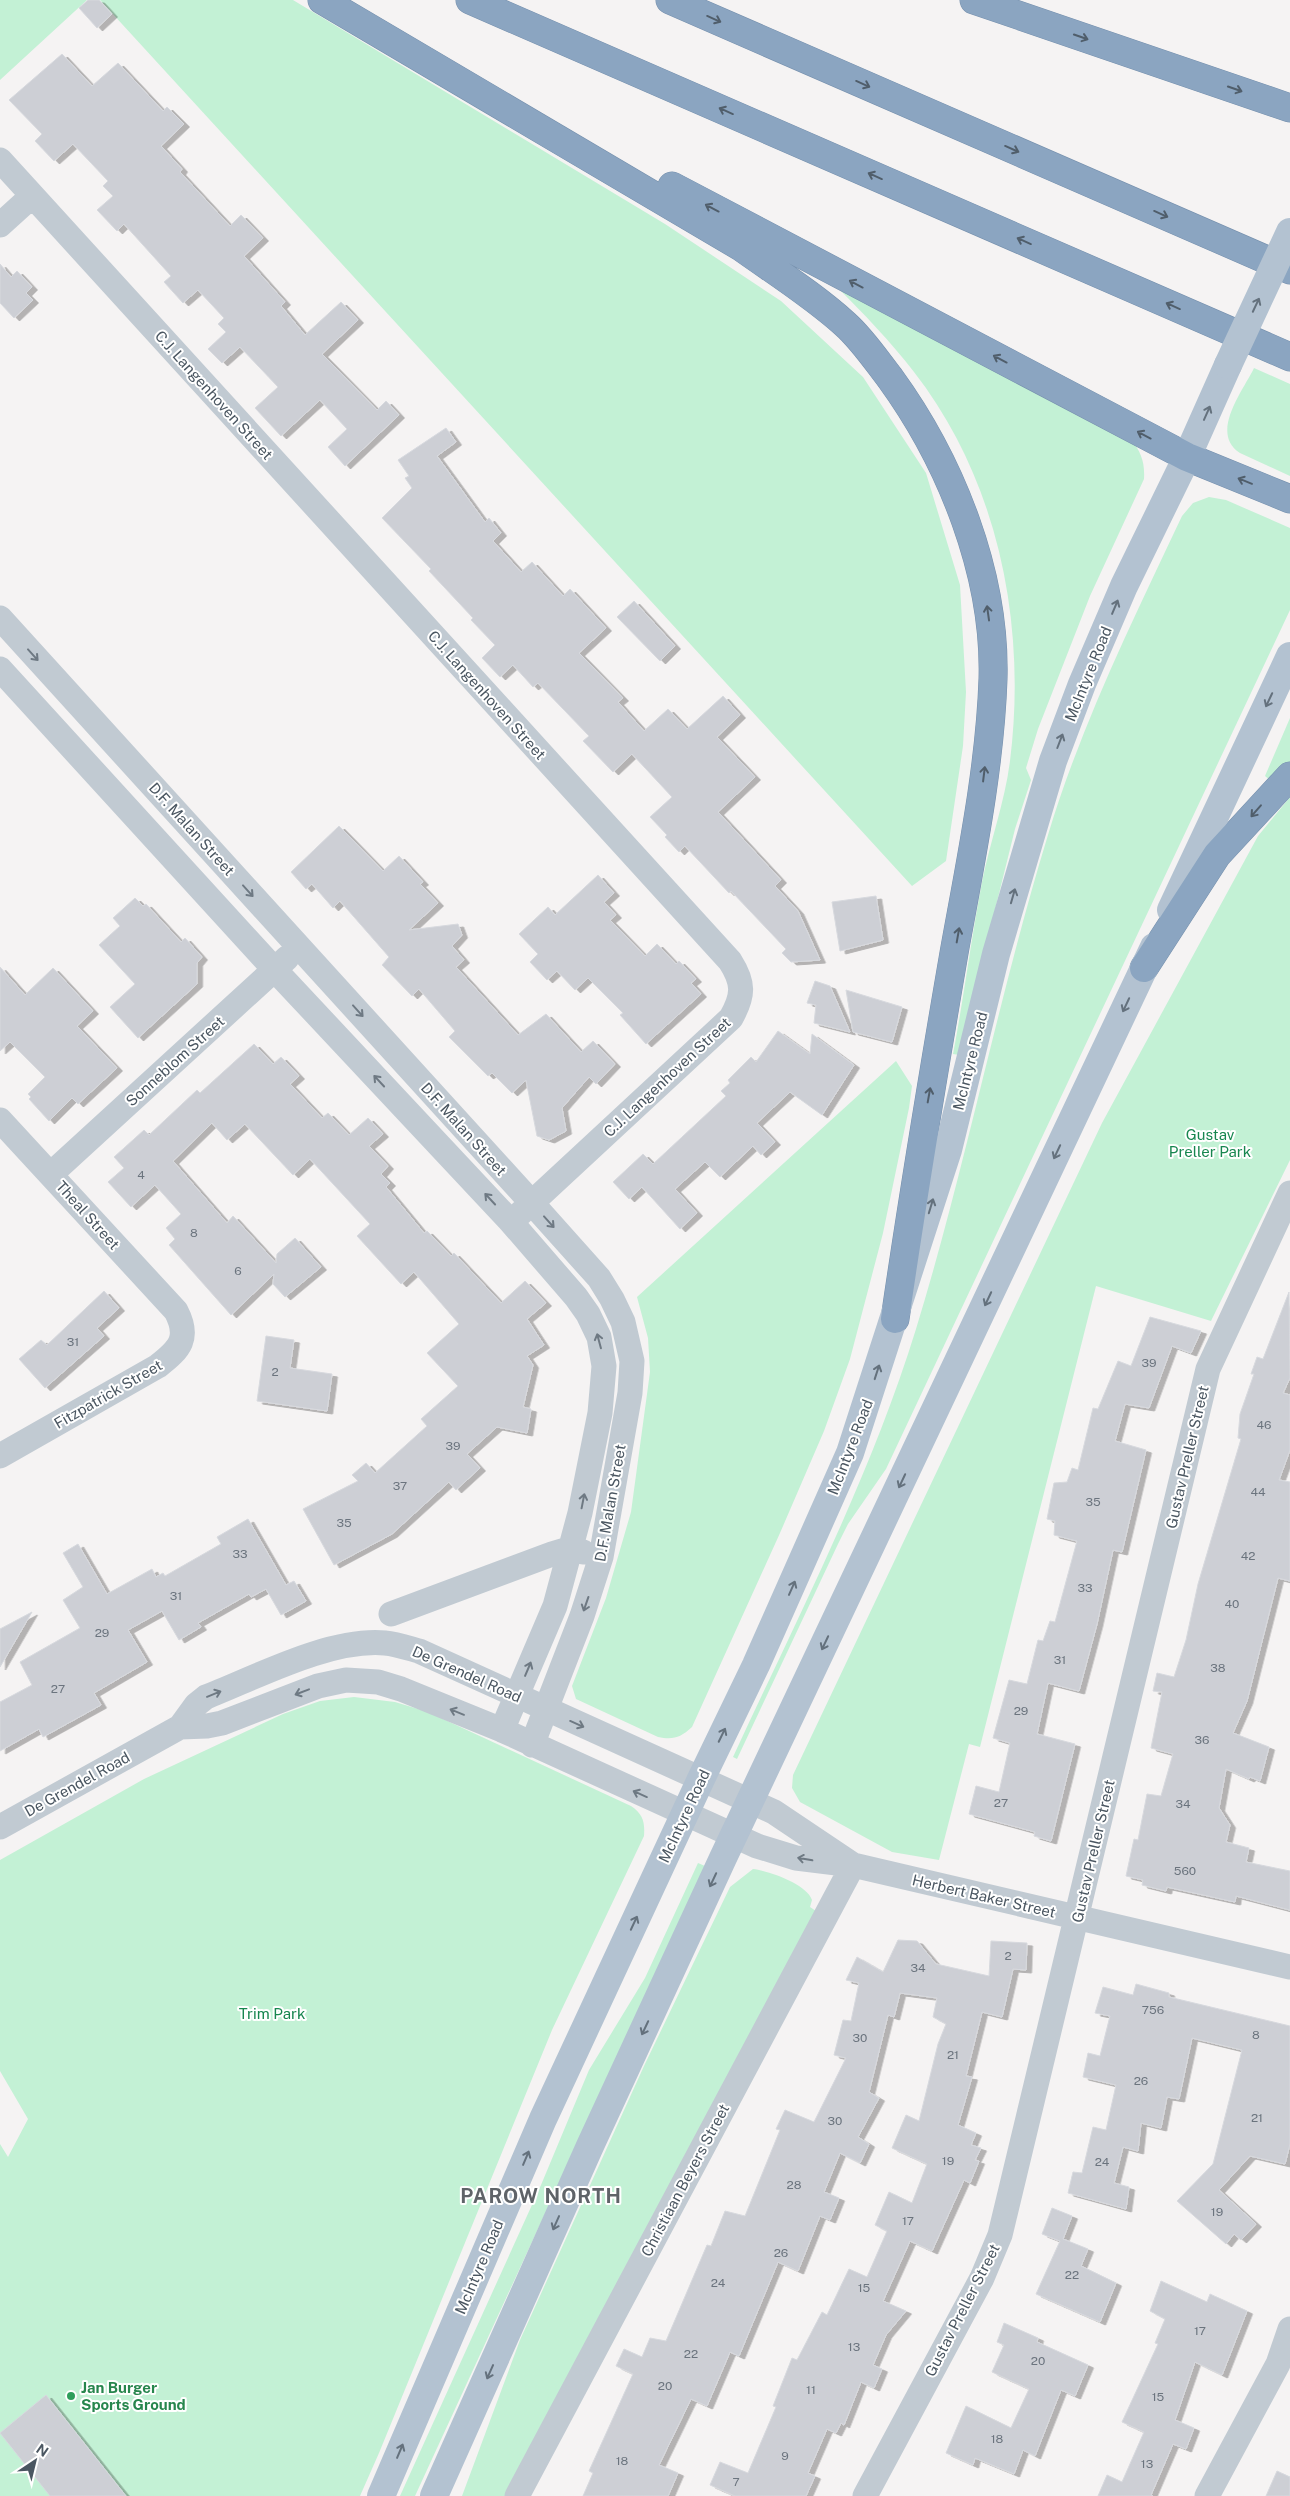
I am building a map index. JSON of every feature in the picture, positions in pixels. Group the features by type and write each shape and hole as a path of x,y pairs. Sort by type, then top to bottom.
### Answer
{"highway":[{"path":"470,0 1290,357"},
{"path":"670,0 1290,270"},
{"path":"974,0 1290,108"},
{"path":"331,5 1187,457 1290,499"},
{"path":"331,5 741,247 797,286 846,326 880,365 911,407 942,460 962,512 976,558 988,613 993,678 983,777 968,878 920,1143 895,1319"},
{"path":"1144,968 1217,855 1290,776"}],"main road":[{"name":"McIntyre Road","path":"381,2496 543,2119 756,1665 850,1453 895,1319 948,1150 996,954 1053,761 1082,684 1124,586 1187,457 1290,232"},
{"path":"434,2496 590,2146 733,1836 1290,656"}],"street":[{"name":"C.J. Langenhoven Street","path":"0,160 710,939 736,970 742,992 739,1004 731,1018 511,1222"},
{"path":"0,225 32,196"},
{"name":"D.F. Malan Street","path":"0,618 599,1278 623,1322 632,1361 630,1393 601,1557 547,1711 532,1745"},
{"name":"D.F. Malan Street","path":"0,669 275,970 511,1222 576,1297 588,1314 599,1336 604,1366 600,1413 572,1548 555,1606 502,1730"},
{"name":"Sonneblom Street","path":"51,1174 299,947"},
{"name":"Theal Street","path":"0,1120 176,1311"},
{"name":"Gustav Preller Street","path":"865,2496 982,2278 1000,2234 1078,1918 1208,1369 1290,1193"},
{"name":"Fitzpatrick Street","path":"0,1456 158,1366 174,1354 184,1334 182,1323 176,1311"},
{"path":"391,1614 572,1548 601,1557"},
{"name":"De Grendel Road","path":"0,1827 180,1727 196,1705 206,1697 315,1654 356,1644 386,1643 419,1651 749,1802"},
{"name":"De Grendel Road","path":"180,1727 207,1726 222,1723 318,1686 346,1680 378,1682 401,1689 502,1730 733,1836"},
{"name":"Herbert Baker Street","path":"749,1802 782,1817 853,1865"},
{"name":"Herbert Baker Street","path":"733,1836 757,1846 796,1858 853,1865 1290,1968"},
{"name":"Christiaan Beyers Street","path":"518,2496 853,1865"},
{"path":"1207,2496 1278,2364 1290,2328"}],"green space":[{"path":"0,0 87,0 0,80"},
{"path":"100,0 293,0 665,224 781,301 863,377 926,473 960,585 966,692 963,746 946,861 912,886"},
{"path":"836,286 1131,439 1140,453 1144,467 1144,479 1090,596 1038,729 1026,768 1031,780 1015,829 959,1055 953,1054 978,903 985,867 1005,791 1010,761 1014,710 1014,659 1010,607 1000,557 986,507 967,460 943,414 896,349"},
{"path":"1254,368 1290,384 1290,476 1240,453 1231,445 1228,435 1228,423 1231,412"},
{"path":"1209,497 1226,500 1290,528 1290,610 886,1469 848,1524 737,1759 733,1757 832,1546 898,1384 916,1329 951,1206 1030,896 1061,794 1076,753 1109,673 1182,516 1193,503"},
{"path":"1290,718 1290,766 1272,782 1265,776"},
{"name":"Gustav Preller Park","path":"1290,797 1290,1160 1211,1321 1096,1286 980,1747 969,1744 939,1860 892,1852 800,1802 792,1788 793,1775 1102,1123 1258,836"},
{"path":"896,1061 912,1086 909,1108 883,1233 850,1359 824,1431 692,1727 684,1734 676,1737 658,1737 576,1699 572,1686 606,1598 631,1512 650,1372 648,1338 637,1297"},
{"name":"Trim Park","path":"354,1697 395,1702 428,1712 631,1806 641,1815 644,1831 644,1836 552,2030 360,2496 0,2496 0,2144 8,2157 28,2119 0,2071 0,1860 144,1779 283,1714 320,1701"},
{"path":"698,1863 705,1866 415,2496 400,2496 541,2185 589,2070 645,1978"},
{"path":"753,1869 787,1879 803,1889 812,1900 810,1907 816,1911 505,2496 462,2496 520,2340 644,2066 730,1887"}],"building":[{"path":"88,0 99,0 112,14 97,28 79,8"},
{"path":"62,54 92,86 118,63 163,111 167,107 184,124 161,146 182,169 180,172 230,226 241,215 263,238 244,256 285,302 281,306 305,335 341,302 358,320 322,354 377,410 386,401 399,415 345,466 328,447 347,429 320,400 281,436 255,408 278,387 240,347 222,363 208,349 226,332 218,324 224,318 198,290 183,303 164,282 171,276 124,224 117,231 97,210 113,196 103,186 108,181 73,144 54,161 35,141 42,134 9,100"},
{"path":"0,264 11,277 17,271 32,287 26,293 33,300 14,318 0,303"},
{"path":"446,428 456,442 437,456 485,522 489,518 501,533 493,541 521,572 532,562 563,596 570,589 606,628 579,653 623,698 618,702 644,731 668,709 687,729 723,696 740,715 717,737 755,777 718,812 781,880 775,886 798,911 820,960 791,962 782,953 786,949 731,891 729,893 685,846 679,852 665,837 667,835 650,817 672,797 632,754 613,772 583,741 589,736 538,683 533,687 513,665 500,677 482,658 495,645 471,620 473,618 429,571 431,569 382,518 412,488 405,478 409,476 398,460"},
{"path":"634,601 675,646 660,661 617,617"},
{"path":"339,826 383,871 399,856 423,882 420,884 438,903 409,930 458,924 462,935 452,946 464,960 456,967 518,1035 546,1014 581,1052 593,1041 615,1064 596,1084 589,1077 562,1108 566,1131 549,1140 537,1136 526,1080 512,1093 492,1073 488,1076 449,1037 455,1031 419,989 412,996 382,965 389,957 340,901 333,908 312,884 306,889 291,872"},
{"path":"598,875 614,893 604,902 616,915 610,920 645,956 657,944 676,964 679,961 696,979 691,983 701,994 646,1044 620,1015 623,1013 588,978 575,990 557,971 547,980 530,962 538,954 519,934 548,907 555,915"},
{"path":"876,896 883,940 840,951 832,902"},
{"path":"135,898 143,906 146,904 181,942 185,938 202,957 197,963 197,984 138,1038 110,1007 135,984 99,945 120,926 113,918"},
{"path":"0,967 25,995 53,968 93,1011 77,1026 117,1068 78,1104 72,1098 49,1121 29,1099 31,1097 28,1094 45,1077 10,1042 0,1051"},
{"path":"815,981 830,986 850,1032 814,1023 816,1005 807,1003"},
{"path":"846,990 902,1007 892,1042 853,1032"},
{"path":"778,1031 810,1054 812,1034 854,1065 822,1115 790,1092 757,1123 775,1142 761,1155 753,1146 720,1177 705,1162 675,1189 697,1213 680,1229 642,1187 629,1199 613,1182 643,1154 653,1164 726,1096 721,1091 730,1083 728,1080 751,1057 756,1062"},
{"path":"254,1044 273,1064 281,1057 299,1076 290,1084 322,1118 328,1113 349,1135 368,1118 383,1134 369,1146 388,1166 381,1174 390,1183 386,1187 424,1233 427,1231 451,1256 454,1253 501,1303 525,1281 546,1303 527,1319 544,1345 527,1356 533,1365 523,1407 531,1409 527,1433 497,1427 467,1454 480,1468 456,1490 449,1482 392,1534 334,1565 303,1509 358,1481 352,1475 366,1463 375,1473 427,1426 421,1419 458,1386 427,1353 459,1324 414,1272 401,1284 357,1236 370,1224 310,1159 293,1175 245,1124 227,1140 212,1123 173,1161 227,1223 233,1216 276,1263 277,1254 295,1238 321,1267 285,1297 273,1284 274,1274 231,1315 169,1245 175,1239 166,1228 181,1214 155,1185 131,1207 108,1182 124,1168 114,1157 144,1130 149,1135 197,1090 200,1093"},
{"path":"104,1291 119,1308 97,1328 104,1336 45,1388 19,1359 41,1340 47,1345"},
{"path":"1289,1292 1290,1378 1283,1393 1290,1395 1290,1450 1279,1480 1290,1482 1290,1581 1278,1578 1247,1701 1233,1733 1269,1747 1260,1781 1250,1777 1249,1779 1226,1769 1219,1808 1230,1825 1226,1842 1249,1848 1246,1862 1290,1871 1290,1910 1236,1896 1235,1902 1167,1887 1166,1891 1142,1885 1143,1880 1126,1876 1134,1839 1138,1840 1147,1794 1161,1796 1173,1754 1151,1748 1162,1692 1153,1691 1157,1673 1174,1677 1186,1640 1198,1584 1241,1439 1238,1438 1240,1414 1254,1374 1251,1374 1257,1357 1263,1359"},
{"path":"1150,1317 1201,1331 1191,1353 1172,1346 1149,1408 1125,1404 1115,1441 1146,1450 1122,1552 1113,1550 1097,1624 1079,1691 1048,1683 1037,1734 1075,1744 1051,1841 1034,1836 1035,1832 969,1814 976,1786 999,1792 1010,1743 993,1738 1009,1680 1027,1684 1038,1640 1043,1641 1050,1621 1055,1622 1077,1541 1054,1535 1055,1521 1047,1519 1054,1483 1067,1482 1072,1468 1078,1470 1093,1408 1098,1409 1118,1361 1131,1366"},
{"path":"266,1336 294,1340 290,1368 332,1374 327,1411 257,1401"},
{"path":"248,1519 286,1585 294,1581 306,1601 281,1615 266,1589 251,1597 249,1594 198,1623 201,1627 179,1640 162,1611 128,1630 147,1662 94,1693 101,1705 43,1737 39,1729 0,1751 0,1702 32,1685 20,1662 80,1628 63,1600 83,1587 63,1553 78,1544 107,1594 152,1569 156,1577 163,1573 165,1576 221,1544 217,1537"},
{"path":"32,1612 0,1667 0,1629"},
{"path":"898,1940 917,1941 936,1964 989,1976 991,1941 1027,1943 1026,1970 1013,1969 1002,2017 982,2012 966,2076 972,2077 958,2125 976,2133 971,2145 981,2148 975,2160 979,2161 970,2183 964,2180 932,2251 910,2241 883,2301 906,2311 886,2335 873,2365 882,2369 874,2388 861,2382 844,2425 841,2423 836,2433 827,2429 808,2473 815,2476 806,2496 735,2496 710,2485 720,2462 748,2473 776,2407 773,2406 792,2358 797,2360 822,2312 827,2315 849,2269 867,2277 887,2231 875,2225 889,2192 912,2203 927,2164 892,2148 906,2115 919,2121 938,2044 946,2024 933,2017 937,1998 900,1993 894,2017 888,2015 869,2092 879,2098 858,2137 869,2144 860,2163 840,2153 824,2192 839,2198 830,2220 820,2216 798,2271 778,2262 739,2356 730,2352 707,2406 691,2399 659,2465 678,2473 668,2496 583,2496 593,2473 589,2471 633,2374 616,2366 624,2349 642,2357 650,2338 666,2341 707,2245 711,2246 725,2211 745,2216 780,2130 776,2129 785,2110 814,2122 846,2058 834,2055 843,2020 851,2021 859,1983 846,1980 857,1957 883,1972"},
{"path":"1136,1984 1169,1993 1169,1997 1290,2026 1290,2144 1285,2164 1250,2156 1219,2190 1256,2224 1241,2240 1234,2234 1226,2244 1177,2201 1213,2164 1242,2050 1192,2038 1179,2099 1167,2097 1161,2128 1141,2123 1138,2151 1123,2147 1114,2183 1129,2187 1126,2209 1068,2193 1073,2172 1082,2173 1093,2127 1106,2130 1116,2085 1083,2077 1088,2053 1100,2056 1110,2016 1095,2013 1103,1987 1133,1995"},
{"path":"1052,2208 1072,2216 1063,2239 1088,2249 1081,2266 1116,2283 1100,2322 1036,2294 1060,2241 1042,2234"},
{"path":"1161,2281 1207,2302 1210,2294 1247,2311 1222,2375 1195,2362 1175,2420 1194,2428 1186,2449 1173,2444 1151,2495 1153,2496 1098,2496 1107,2475 1122,2482 1144,2432 1122,2422 1158,2344 1155,2343 1165,2319 1150,2311"},
{"path":"1004,2323 1038,2338 1037,2342 1088,2365 1075,2396 1061,2390 1035,2456 1023,2450 1014,2474 975,2458 973,2465 946,2453 966,2406 1011,2428 1029,2389 992,2372 1004,2345 997,2342"},
{"path":"46,2395 126,2496 50,2496 0,2433"},
{"path":"1277,2471 1290,2477 1290,2496 1266,2496"}],"place":[{"name":"Jan Burger Sports Ground","path":"71,2396"}],"district":[{"name":"PAROW NORTH","path":"541,2196"}]}
